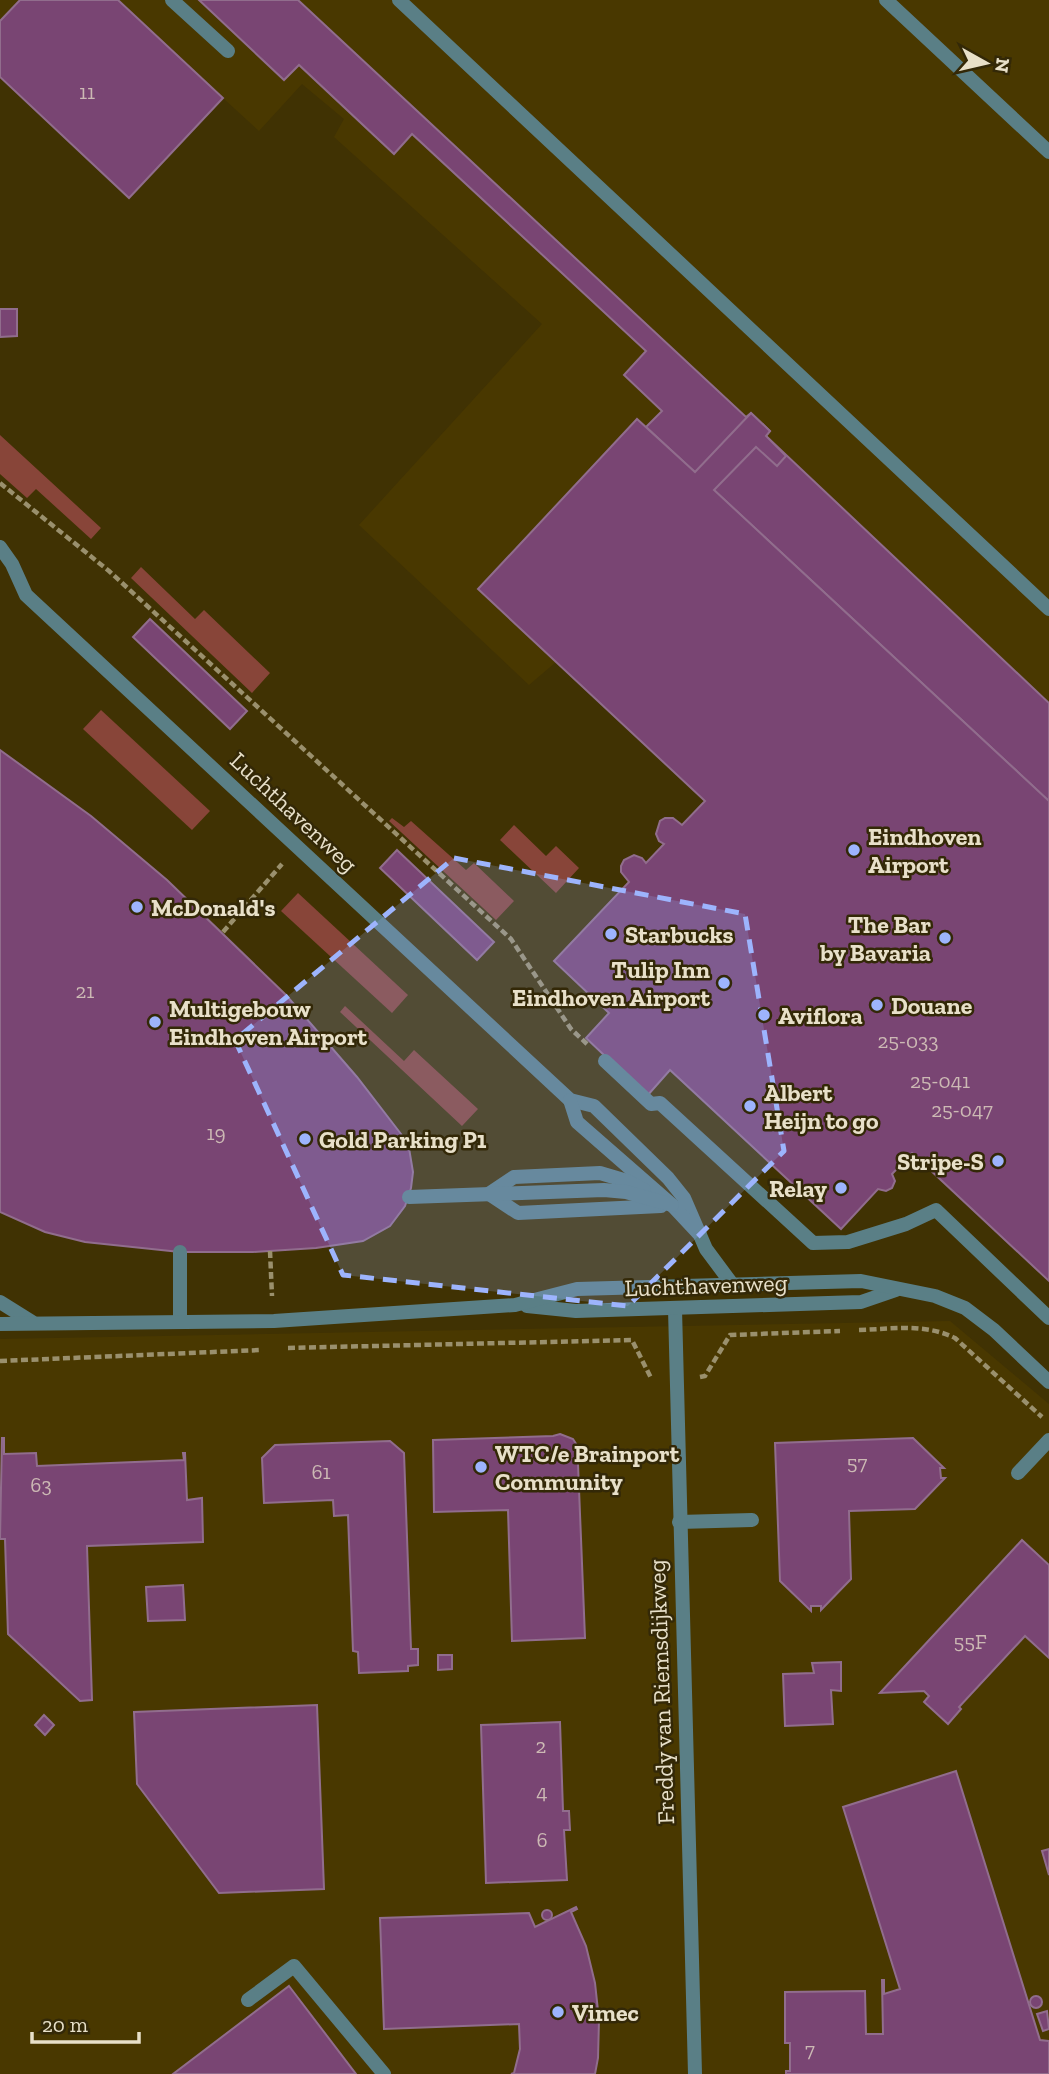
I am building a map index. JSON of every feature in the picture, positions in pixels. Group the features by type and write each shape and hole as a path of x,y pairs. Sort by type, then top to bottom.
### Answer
{"street":[{"path":"172,0 228,51"},
{"path":"399,0 1049,609"},
{"path":"886,0 1049,152"},
{"name":"Luchthavenweg","path":"0,547 12,564 26,595 570,1100 594,1106 668,1178 684,1198 706,1249 732,1284"},
{"path":"605,1061 650,1104 660,1103 813,1243 848,1242 906,1224 936,1210 1049,1318"},
{"name":"Luchthavenweg","path":"570,1100 577,1122 673,1205 700,1235"},
{"name":"Luchthavenweg","path":"409,1197 489,1194 514,1177 600,1173 627,1181 673,1205"},
{"path":"489,1194 518,1213 673,1205"},
{"path":"180,1252 180,1321"},
{"name":"Luchthavenweg","path":"515,1305 577,1289 861,1281 935,1296 965,1308 1049,1382"},
{"name":"Luchthavenweg","path":"0,1324 274,1321 515,1305 576,1311 861,1303 897,1290"},
{"name":"Luchthavenweg","path":"0,1302 32,1322"},
{"name":"Freddy van Riemsdijkweg","path":"675,1309 695,2074"},
{"path":"1018,1474 1049,1440"},
{"path":"679,1522 752,1520"},
{"path":"248,2000 294,1966 384,2074"}],"path":[{"path":"0,483 109,571 511,939 571,1029 605,1061"},
{"path":"223,932 298,846"},
{"path":"276,1349 632,1340 651,1379 705,1376 730,1335 927,1328 955,1338 1049,1423"},
{"path":"0,1361 262,1349"}],"highlighted area":[{"path":"454,858 745,914 784,1151 628,1306 343,1275 235,1040"}],"shaded area":[{"name":"Eindhoven Airport","path":"0,0 1049,0 1049,1281 912,1153 892,1174 895,1181 892,1188 886,1191 878,1189 841,1229 671,1070 647,1096 586,1038 609,1013 554,961 628,882 621,872 624,860 634,855 647,863 664,844 656,834 660,821 673,818 682,825 704,801 556,662 529,685 359,525 542,324 334,137 344,119 302,84 259,131 223,98 129,198 0,77"},
{"path":"0,435 101,528 91,539 36,489 27,498 0,474"},
{"path":"141,567 195,619 204,610 270,673 252,693 131,578"},
{"path":"101,710 210,811 192,830 83,729"},
{"path":"392,818 404,827 411,821 466,870 474,863 514,901 496,920 389,821"},
{"path":"514,825 546,856 556,846 579,868 556,893 500,840"},
{"path":"298,893 408,995 392,1013 281,911"},
{"path":"345,1006 404,1061 414,1050 478,1109 462,1126 340,1012"},
{"path":"950,1321 1049,1404 1049,2074 0,2074 0,1339"}],"building":[{"path":"20,0 118,0 223,98 129,198 0,77 0,21"},
{"path":"199,0 298,0 746,417 751,413 770,431 766,436 1049,703 1049,801 646,427 662,411 624,375 646,351 412,134 394,154 299,65 284,80"},
{"path":"0,309 17,309 17,336 0,337"},
{"name":"Eindhoven Airport","path":"751,413 770,431 766,436 786,456 777,466 756,447 714,490 1049,801 1049,1281 912,1153 892,1174 895,1181 892,1188 886,1191 878,1189 841,1229 670,1070 647,1096 586,1038 609,1013 554,961 629,882 621,872 624,860 634,855 646,863 664,844 656,834 660,821 673,818 682,825 705,801 478,589 637,419 695,472"},
{"path":"150,619 247,711 230,729 133,637"},
{"name":"Multigebouw Eindhoven Airport","path":"0,750 91,816 167,880 286,995 357,1077 409,1148 413,1172 411,1188 405,1206 390,1226 363,1241 316,1248 253,1252 180,1252 85,1242 45,1232 0,1212"},
{"path":"397,850 494,942 477,960 380,868"},
{"path":"560,1434 573,1439 580,1450 578,1464 585,1638 512,1641 508,1510 434,1512 433,1440"},
{"path":"2,1438 4,1454 36,1453 37,1466 184,1460 185,1453 187,1500 202,1498 203,1542 87,1546 92,1700 80,1701 8,1634 5,1539 0,1539"},
{"path":"913,1438 944,1468 940,1468 941,1478 945,1478 915,1509 849,1511 851,1579 821,1610 821,1606 811,1606 811,1611 780,1581 775,1443"},
{"path":"390,1441 404,1453 411,1649 418,1649 418,1665 408,1666 408,1671 359,1673 358,1652 353,1651 348,1515 334,1516 333,1500 264,1503 262,1458 275,1445"},
{"path":"1022,1540 1049,1565 1049,1658 1025,1636 959,1707 961,1709 948,1724 924,1702 929,1696 924,1691 880,1693"},
{"path":"183,1585 185,1620 148,1621 146,1587"},
{"path":"438,1655 452,1655 452,1669 438,1670"},
{"path":"841,1662 841,1691 831,1690 833,1724 785,1726 783,1674 814,1673 812,1663"},
{"path":"317,1705 324,1889 219,1893 137,1784 134,1712"},
{"path":"44,1715 54,1725 45,1735 35,1725"},
{"path":"560,1722 563,1811 569,1811 570,1830 564,1830 567,1880 486,1883 481,1725"},
{"path":"956,1771 1040,2040 1049,2041 1049,2074 786,2074 786,2071 790,2071 790,2043 785,2043 785,1992 865,1991 866,2034 883,2034 882,1980 884,1994 900,1989 843,1807"},
{"path":"1049,1849 1049,1875 1042,1851"},
{"path":"576,1907 577,1909 571,1912 586,1946 595,1983 599,2020 595,2074 511,2074 514,2073 520,2049 519,2024 384,2029 380,1918 529,1913 535,1927"},
{"path":"547,1910 552,1915 547,1920 542,1915"},
{"path":"289,1986 356,2074 173,2074"},
{"path":"1036,1996 1042,2002 1036,2008 1030,2002"},
{"path":"1047,2011 1049,2029 1043,2031 1037,2014"}],"place":[{"name":"Eindhoven Airport","path":"854,850"},
{"name":"McDonald's","path":"137,907"},
{"name":"Starbucks","path":"611,934"},
{"name":"The Bar by Bavaria","path":"945,938"},
{"name":"Tulip Inn Eindhoven Airport","path":"724,983"},
{"name":"Douane","path":"877,1005"},
{"name":"Aviflora","path":"764,1015"},
{"name":"Multigebouw Eindhoven Airport","path":"155,1022"},
{"name":"Albert Heijn to go","path":"750,1106"},
{"name":"Gold Parking P1","path":"305,1139"},
{"name":"Stripe-S","path":"998,1161"},
{"name":"Relay","path":"841,1188"},
{"name":"WTC/e Brainport Community","path":"481,1467"},
{"name":"Vimec","path":"558,2012"}]}
